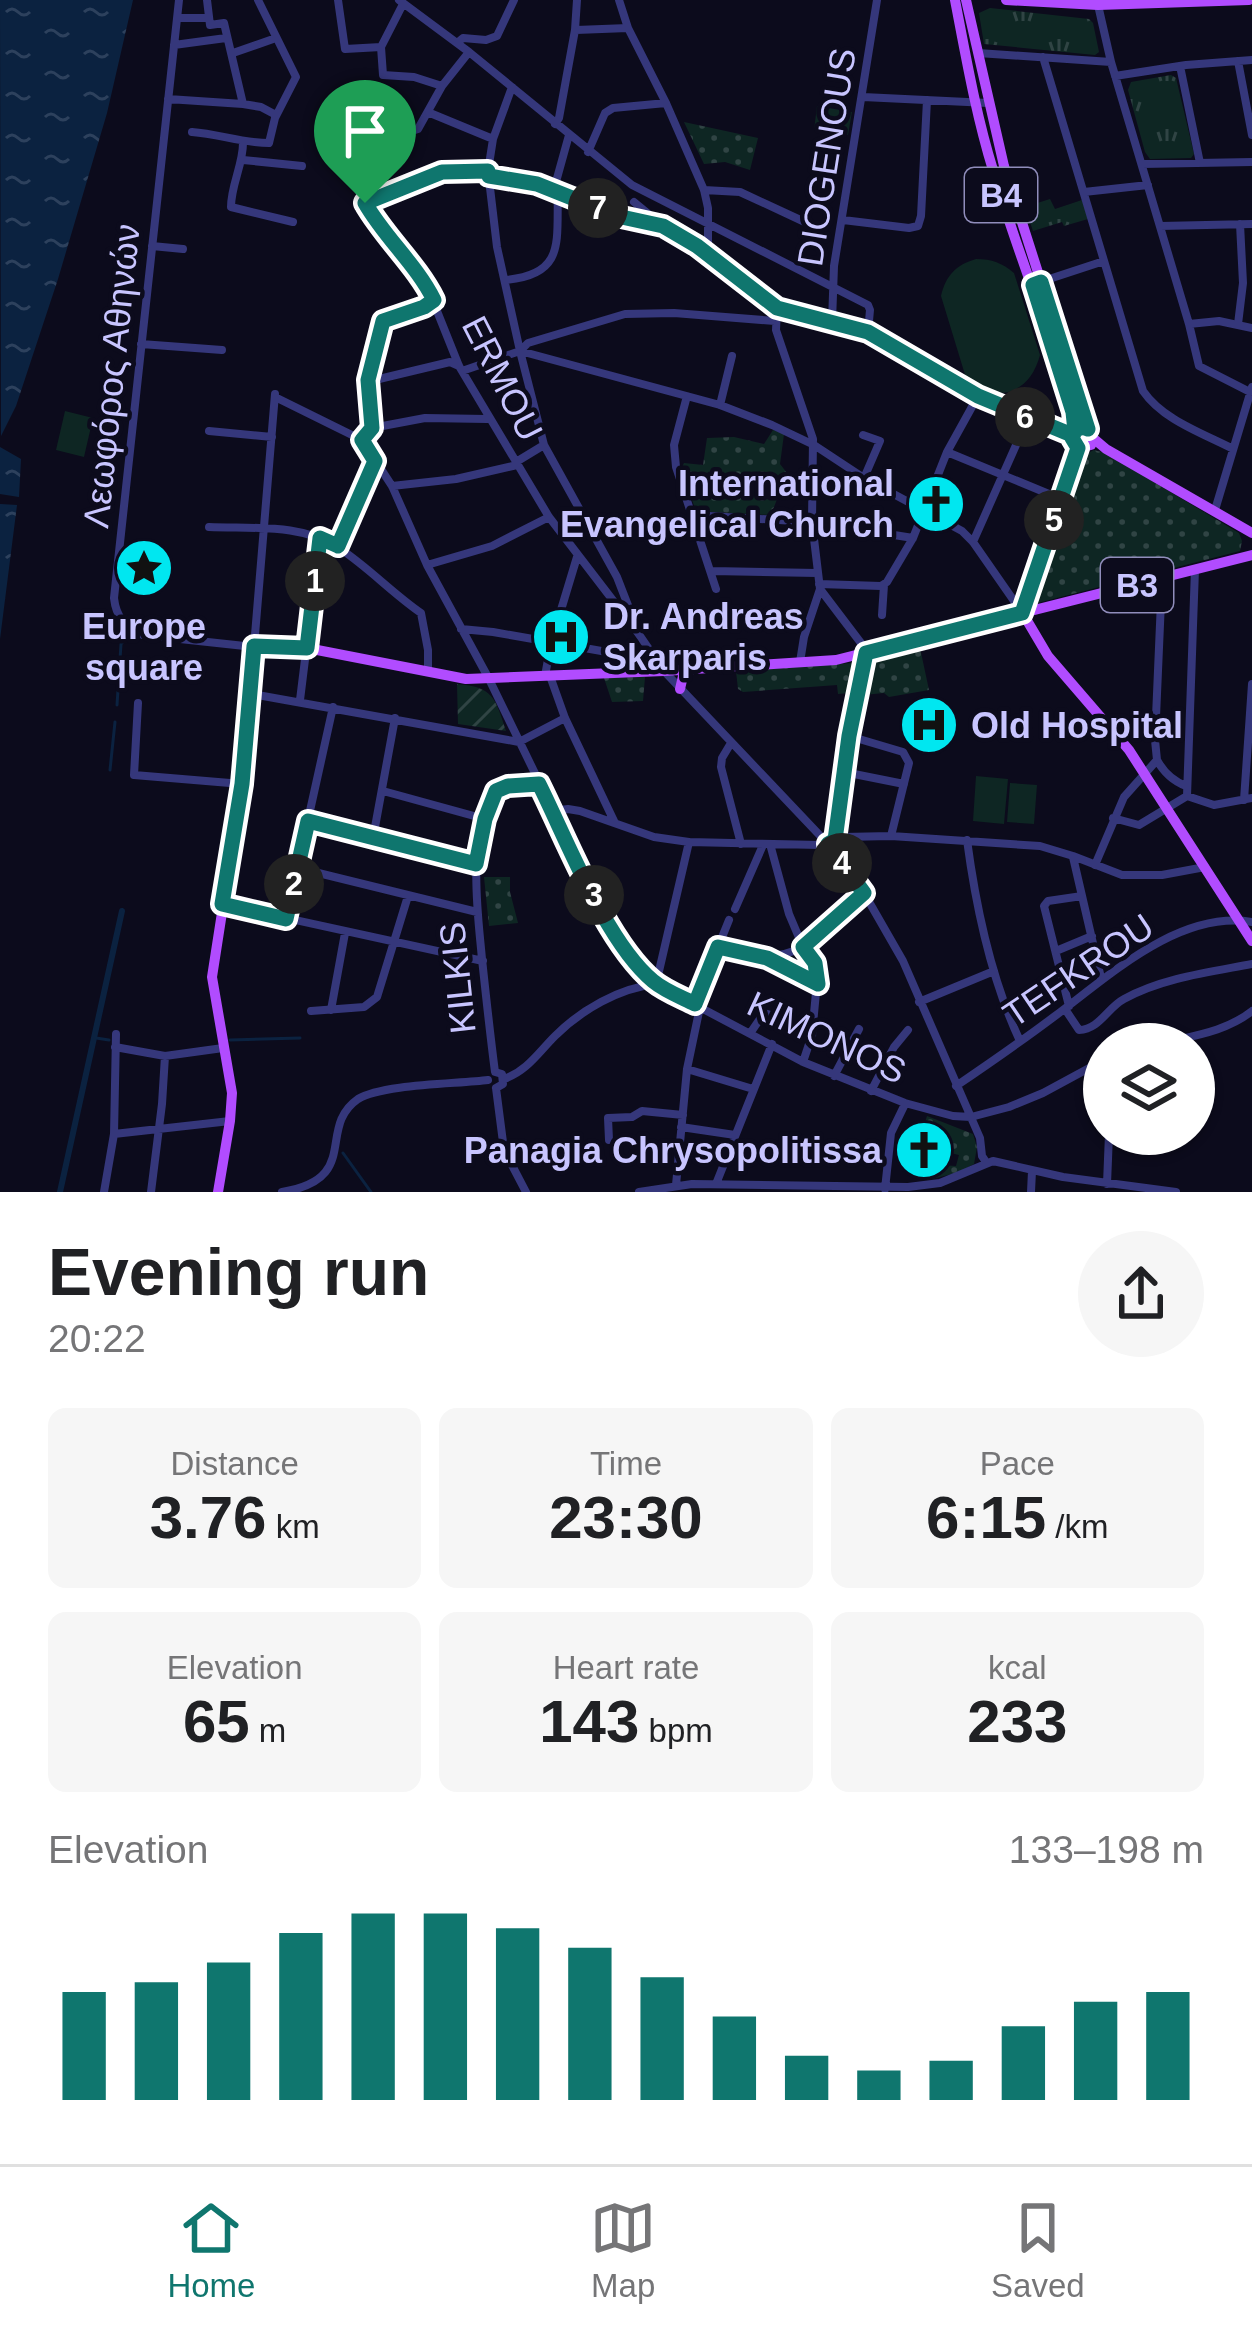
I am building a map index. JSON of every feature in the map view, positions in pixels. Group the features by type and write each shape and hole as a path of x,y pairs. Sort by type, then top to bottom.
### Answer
{"main road":[{"name":"B4","path":"956,0 981,104 1004,166 1083,438"},
{"name":"B4","path":"966,0 978,52 981,104"},
{"path":"1006,0 1098,5 1249,0"},
{"path":"1252,533 1083,438 1022,613 1048,656 1130,750 1245,921 1252,941"},
{"path":"1235,521 1247,535 1251,555"},
{"name":"B3","path":"254,646 307,648 466,679 836,660 1251,555"},
{"path":"218,1192 232,1093 212,977 242,784 254,646"},
{"path":"680,689 688,669"}],"street":[{"name":"Λεωφόρος Αθηνών","path":"179,0 115,609 123,622 143,635 254,646"},
{"path":"207,0 210,25 224,22 243,104"},
{"path":"191,132 230,136 243,143 269,143 296,77 258,0"},
{"path":"338,0 345,49 381,47"},
{"path":"457,43 463,38 497,36 514,0"},
{"path":"555,124 577,0"},
{"path":"619,0 704,190 708,255"},
{"name":"DIOGENOUS","path":"832,322 842,220 877,0"},
{"path":"442,86 414,77 383,75 381,47 402,2 632,185 870,306 868,332"},
{"path":"1098,5 1199,366 1251,390 1215,510"},
{"path":"177,18 208,18"},
{"path":"575,30 628,28"},
{"path":"174,45 226,38"},
{"path":"233,53 276,38"},
{"path":"385,140 418,129 442,86 469,52"},
{"path":"978,52 1111,62"},
{"path":"1042,57 1143,391 1164,412 1233,449"},
{"path":"1115,76 1252,60"},
{"path":"1238,61 1252,134"},
{"path":"1180,66 1201,163"},
{"path":"512,87 493,139 488,173 497,247 544,445 617,577 626,611"},
{"path":"863,97 981,104"},
{"path":"172,100 243,104 277,116"},
{"path":"842,220 918,226 927,100"},
{"path":"588,152 605,113 666,103"},
{"path":"430,113 493,139"},
{"path":"505,280 531,277 549,264 556,238 556,190 569,135"},
{"name":"ERMOU","path":"331,140 365,203 417,270 460,368 549,517 626,611 664,671 831,842 890,935 989,1156"},
{"path":"243,143 231,206 293,222"},
{"path":"243,160 302,166"},
{"path":"1142,164 1252,162"},
{"path":"365,203 442,172 488,173 663,226"},
{"path":"626,218 634,202 632,185"},
{"path":"1084,192 1148,185"},
{"path":"704,190 740,192 809,224"},
{"path":"634,202 777,308 868,332 978,396 1083,438"},
{"path":"1238,324 1248,283 1240,224"},
{"path":"1160,226 1252,224"},
{"path":"152,246 183,249"},
{"path":"1037,284 1104,261"},
{"path":"372,428 368,380 383,321 434,300"},
{"path":"777,308 775,321 814,445 812,522 819,582 800,662"},
{"path":"368,380 450,362 460,368 625,314 775,321"},
{"path":"1189,324 1214,320 1252,328"},
{"path":"141,344 222,350"},
{"path":"520,351 720,405 814,445 864,478 948,521 973,542 1022,613"},
{"path":"720,405 732,356"},
{"path":"254,646 275,395 362,440 372,428 424,418 488,419"},
{"path":"687,396 674,445 676,467 716,590"},
{"path":"882,615 884,585 913,538 947,452 978,396"},
{"path":"973,542 1028,418"},
{"path":"209,430 272,437"},
{"path":"863,435 880,441 864,478"},
{"name":"KIMONOS","path":"362,440 392,487 607,921 656,984 834,1076 905,1103 971,1117"},
{"path":"392,487 455,479 516,463 544,445"},
{"path":"947,452 1060,500"},
{"path":"338,546 375,461"},
{"path":"692,515 812,522 913,538"},
{"path":"427,565 492,546 549,517"},
{"path":"209,527 265,528 338,546 421,613 428,673"},
{"path":"300,700 320,538"},
{"path":"577,556 551,644 548,676 614,821"},
{"path":"1187,791 1195,569"},
{"path":"712,571 884,585"},
{"path":"1162,578 1157,760 1175,782 1214,805 1248,799 1252,684"},
{"path":"819,582 866,653 831,842"},
{"path":"461,629 631,656 647,649"},
{"path":"252,694 519,742 565,718"},
{"path":"139,703 134,775 242,784"},
{"path":"286,919 333,707"},
{"path":"373,838 395,718"},
{"path":"849,736 903,752 909,764 891,836"},
{"path":"731,743 721,767 742,844"},
{"path":"1095,865 1124,797 1157,760"},
{"path":"844,772 904,784"},
{"name":"KILKIS","path":"526,1192 504,1150 492,1080 476,864 496,791 539,784"},
{"path":"382,791 485,819"},
{"path":"1113,818 1139,825 1187,791"},
{"path":"553,811 568,808 654,837 689,842 766,844 891,836 1040,846 1122,875 1141,877 1206,867"},
{"path":"308,821 476,864"},
{"path":"967,841 994,970 1021,1042"},
{"path":"282,1192 310,1185 326,1172 341,1121 358,1100 376,1092 492,1080 502,1074 504,1079 524,1070 570,1022 594,1006 656,984 689,842"},
{"path":"735,909 766,844"},
{"path":"766,844 803,947 815,963 818,984 812,1035 803,1062"},
{"path":"1073,856 1101,978"},
{"path":"298,868 477,911"},
{"path":"767,958 803,947 864,893"},
{"path":"311,1011 364,1006 377,997 408,896"},
{"path":"1082,896 1043,906 1067,1007 1079,1030 1089,1030 1128,997 1203,973 1252,964"},
{"path":"222,904 483,962"},
{"path":"676,1185 698,1005 730,920"},
{"name":"TEFKROU","path":"956,1087 1127,959 1175,935 1245,921"},
{"path":"331,1010 345,933"},
{"path":"1056,951 1092,935"},
{"path":"718,947 767,958 818,984"},
{"path":"919,1002 994,970"},
{"path":"1215,1030 1252,1011"},
{"path":"751,1032 764,1013 812,1035"},
{"path":"834,1076 859,1029"},
{"path":"871,1091 908,1030"},
{"path":"104,1192 114,1133 116,1034"},
{"path":"716,1184 772,1043"},
{"path":"115,1047 165,1056 224,1048"},
{"path":"151,1192 165,1056"},
{"path":"688,1069 753,1089"},
{"path":"971,1117 1010,1107 1083,1071"},
{"path":"885,1189 891,1133 905,1103"},
{"path":"610,1140 608,1118 642,1112 683,1115"},
{"path":"114,1133 230,1121"},
{"path":"681,1126 735,1135"},
{"path":"1107,1184 1108,1155"},
{"path":"639,1192 716,1184 939,1187 989,1156 1032,1171 1176,1192"},
{"path":"1030,1192 1032,1171"}],"green space":[{"path":"990,8 1089,19 1099,52 984,44 979,13"},
{"path":"1176,78 1194,154 1191,158 1150,159 1128,90 1131,82"},
{"path":"817,106 852,112 848,135 814,130"},
{"path":"684,122 758,138 750,170 725,162 704,164"},
{"path":"1050,199 1055,209 1082,200 1088,219 1033,231 1025,207"},
{"path":"976,259 996,262 1014,273 1040,355 1028,379 1011,391 989,391 966,378 941,296 953,272"},
{"path":"65,411 93,418 84,457 56,450"},
{"path":"773,430 784,434 780,464 787,473 771,515 696,511 681,469 684,463 703,465 707,438 734,437 764,444"},
{"path":"1094,450 1239,533 1240,551 1037,603 1033,595 1081,460"},
{"path":"920,648 929,690 889,697 884,693 863,695 868,667"},
{"path":"853,663 849,693 838,694 837,685 738,689 736,671"},
{"path":"645,677 643,701 612,702 604,678"},
{"path":"457,684 491,696 506,731 458,724"},
{"path":"976,776 1008,779 1004,824 973,821"},
{"path":"1010,783 1037,785 1034,824 1007,822"},
{"path":"484,877 510,877 518,923 489,926"},
{"path":"927,1116 973,1134 974,1164 927,1180 923,1164 956,1166 959,1155 931,1148 932,1137 923,1129"}],"water":[{"path":"0,0 133,0 107,113 58,279 16,406 1,436"},
{"path":"0,447 21,459 19,497 0,494"},
{"path":"0,504 17,505 0,639"}],"waterway":[{"path":"117,705 121,644 127,638"},
{"path":"110,770 115,722"},
{"path":"60,1192 122,911"},
{"path":"96,1038 109,1040"},
{"path":"230,1040 300,1038"},
{"path":"343,1153 371,1192"}],"place":[{"name":"International Evangelical Church","path":"936,504"},
{"name":"Europe square","path":"144,568"},
{"name":"Dr. Andreas Skarparis","path":"561,637"},
{"name":"Old Hospital","path":"929,725"},
{"name":"Panagia Chrysopolitissa","path":"924,1150"}],"route":[{"path":"365,203 434,300 383,321 368,380 372,428 362,440 375,461 338,546 320,538 307,648 254,646 242,784 222,904 286,919 308,821 476,864 496,791 539,784 607,921 656,984 695,1004 718,947 767,958 818,984 815,963 803,947 864,893 828,844 835,840 866,653 1022,613 1078,448 1072,438 1075,431 1073,412 1033,285 1041,282 1088,429 1080,428 1075,431 1072,435 978,396 868,332 777,308 697,246 663,226 617,216 554,189 489,176 488,171 442,172 365,203"}]}
